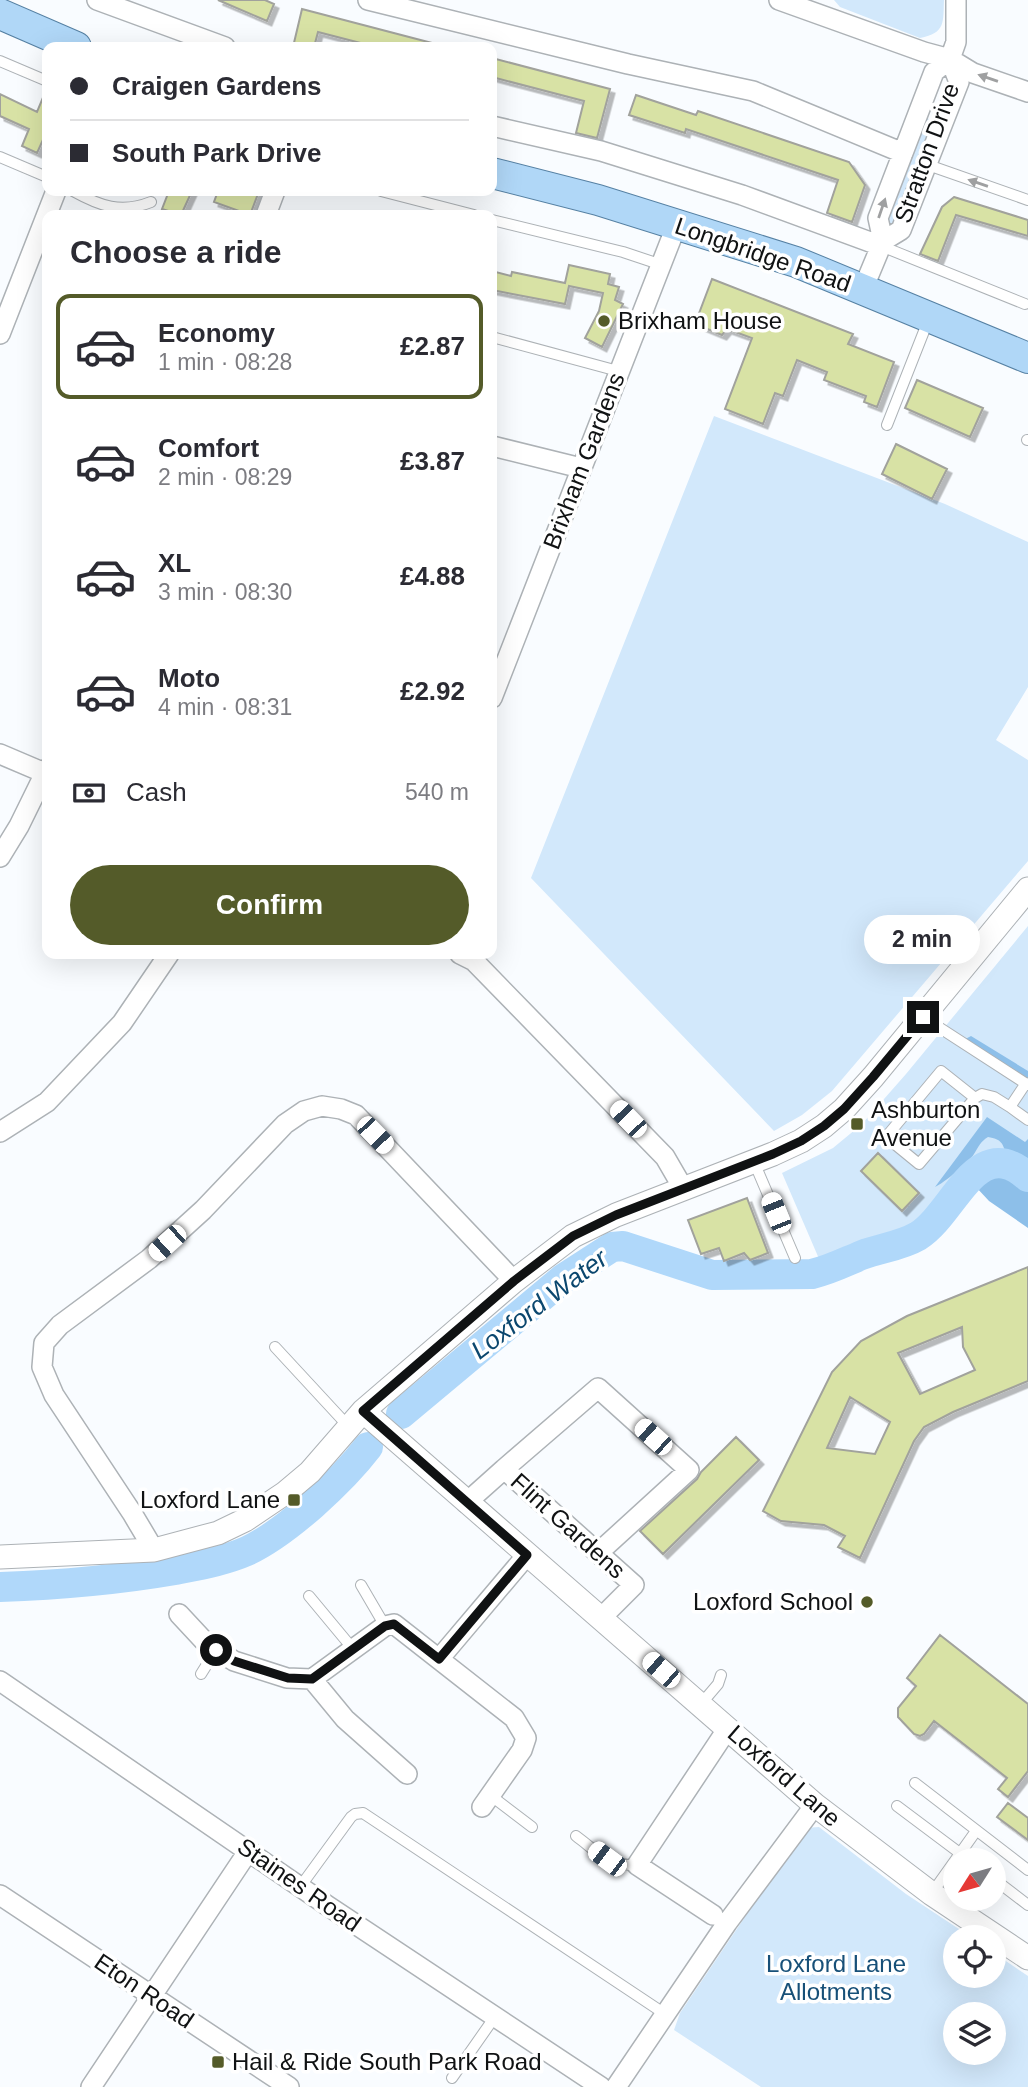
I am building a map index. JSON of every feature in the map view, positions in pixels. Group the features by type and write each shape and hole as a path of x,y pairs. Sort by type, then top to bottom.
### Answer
{"main road":[{"path":"0,14 64,42"},
{"name":"Longbridge Road","path":"497,174 598,200 796,262 1028,358"}],"street":[{"path":"97,0 211,42"},
{"path":"368,0 628,64 753,91 902,153"},
{"name":"Stratton Drive","path":"863,289 882,243 878,218 902,153 934,72 950,58 956,42 956,0"},
{"path":"792,2 924,52 950,58 973,73 1028,92"},
{"name":"Stratton Drive","path":"882,243 901,230 959,82 950,58"},
{"path":"497,126 601,151 882,243"},
{"name":"Brixham Gardens","path":"497,685 677,224"},
{"path":"0,334 42,227"},
{"path":"497,447 581,468"},
{"path":"0,754 42,770"},
{"path":"0,857 42,782"},
{"path":"0,1557 154,1550 218,1534 245,1520 310,1472 356,1419 514,1281 573,1236 616,1215 754,1162 801,1141 824,1126 844,1109 873,1077 1028,889"},
{"path":"0,1132 47,1102 122,1023 166,959"},
{"path":"470,959 664,1157 683,1188"},
{"path":"154,1550 54,1395 42,1367 44,1343 60,1325 149,1259 203,1210 285,1124 304,1111 322,1106 356,1115 514,1281"},
{"path":"504,1469 598,1388 689,1470 598,1553"},
{"name":"Loxford Lane","path":"356,1419 385,1432 815,1805 932,1894 1028,1958"},
{"name":"Flint Gardens","path":"466,1503 504,1469 634,1585 601,1618"},
{"path":"439,1659 527,1555"},
{"path":"180,1614 191,1629 234,1661 288,1678 312,1679 385,1626 394,1624 514,1718 526,1738 522,1750 486,1801"},
{"path":"312,1679 345,1719 407,1774"},
{"name":"Staines Road","path":"0,1681 300,1887 601,2087"},
{"path":"713,1915 637,1864 728,1728"},
{"path":"616,2087 727,1923 815,1805"},
{"path":"91,2087 249,1850"},
{"name":"Eton Road","path":"0,1895 289,2087"}],"lane":[{"path":"0,61 42,79"},
{"path":"0,157 42,175"},
{"path":"928,165 1028,200"},
{"path":"82,196 112,207 135,208 151,202"},
{"path":"400,196 455,210"},
{"path":"497,221 662,265"},
{"path":"882,243 1025,304"},
{"path":"887,425 930,316"},
{"path":"497,338 618,371"},
{"path":"923,1017 1027,1084 1010,1107"},
{"path":"975,1098 941,1071 886,1137 919,1164 975,1098 982,1094 994,1097 1028,1119"},
{"path":"754,1162 794,1258"},
{"path":"275,1347 356,1419"},
{"path":"361,1585 385,1626"},
{"path":"309,1596 353,1649"},
{"path":"201,1674 216,1650"},
{"path":"701,1704 718,1684 721,1675"},
{"path":"915,1783 1028,1870"},
{"path":"486,1801 533,1827"},
{"path":"897,1806 953,1848"},
{"path":"300,1887 351,1817 363,1813 665,2014"},
{"path":"969,1848 976,1831"},
{"path":"576,1836 607,1859 620,1865 637,1864"},
{"path":"932,1894 943,1882"},
{"path":"1006,1889 1028,1905"},
{"path":"452,2078 494,2018"}],"green space":[{"path":"834,0 944,0 943,20 939,30 920,38 840,7"},
{"path":"924,117 937,122 898,223 889,227 886,223"},
{"path":"714,416 945,504 1028,542 1028,687 996,740 1028,760 1028,861 832,1091 802,1115 774,1131 531,878"},
{"path":"1028,926 1028,1171 1011,1160 995,1159 980,1165 915,1233 858,1252 823,1268 782,1173 833,1148 862,1124"},
{"name":"Loxford Lane Allotments","path":"819,1827 906,1894 953,1925 943,1925 943,1988 1006,1988 1006,1961 1028,1976 1028,2087 761,2087 674,2030 680,2013 805,1828"}],"shaded area":[{"path":"971,1036 1028,1071 1028,1090 958,1043"},
{"path":"987,1117 1025,1142 1028,1139 1028,1171 1008,1157 1002,1143 988,1137 962,1167 935,1187"},
{"path":"999,1171 1015,1177 1028,1187 1028,1228 989,1201 976,1187 991,1172"}],"building":[{"path":"218,0 265,0 274,4 267,21"},
{"path":"302,9 428,42 357,42 318,32 315,42 294,42"},
{"path":"497,59 610,89 597,138 576,133 584,101 497,78"},
{"path":"0,94 37,112 42,100 42,142 37,153 22,146 29,129 0,116"},
{"path":"636,95 696,115 698,111 849,162 865,185 852,222 827,213 838,180 686,129 685,133 629,115"},
{"path":"167,196 190,196 183,210 162,209"},
{"path":"216,196 257,196 252,210 236,210 214,202"},
{"path":"954,197 1028,220 1028,236 956,215 938,261 920,254 942,207"},
{"name":"Brixham House","path":"569,265 610,274 608,284 619,287 615,300 623,304 602,347 585,338 599,311 603,293 569,286 565,304 497,291 497,272 511,276 512,272 565,283"},
{"path":"712,279 853,334 848,344 894,362 877,407 864,402 866,396 824,380 827,372 797,360 783,396 775,393 763,424 725,409 752,338 727,329 722,335 695,324"},
{"path":"917,380 983,408 970,437 905,408"},
{"path":"896,444 947,469 932,499 882,474"},
{"path":"878,1153 919,1193 902,1211 861,1171"},
{"path":"747,1198 768,1253 750,1260 744,1253 724,1261 719,1248 701,1254 688,1220"},
{"path":"1028,1267 1028,1381 924,1427 914,1441 860,1558 838,1547 845,1536 824,1525 781,1521 763,1511 832,1372 861,1341 907,1316","holes":["962,1327 963,1347 975,1370 920,1394 898,1353","850,1397 890,1422 875,1454 827,1448"]},
{"path":"736,1437 759,1460 663,1554 640,1531 697,1479"},
{"path":"940,1635 1028,1704 1028,1771 1008,1797 998,1789 1007,1778 934,1721 920,1736 914,1734 898,1717 898,1708 916,1686 907,1678"},
{"path":"1008,1803 1028,1818 1028,1840 997,1817"}],"waterway":[{"name":"Loxford Water","path":"401,1414 564,1278 612,1247 623,1246 712,1275 812,1274 918,1236 980,1169 994,1164 1010,1165 1028,1177"},
{"name":"Loxford Water","path":"0,1587 131,1577 221,1560 247,1551 296,1519 329,1490 368,1447"}],"place":[{"name":"Brixham House","path":"604,321"},
{"name":"Ashburton Avenue","path":"857,1124"},
{"name":"Loxford Lane","path":"294,1500"},
{"name":"Loxford School","path":"867,1602"},
{"name":"Hail & Ride South Park Road","path":"218,2062"}],"route":[{"path":"216,1650 234,1661 288,1678 312,1679 385,1626 394,1624 439,1659 527,1555 363,1411 514,1281 573,1236 616,1215 773,1154 824,1126 844,1109 923,1017"}]}
